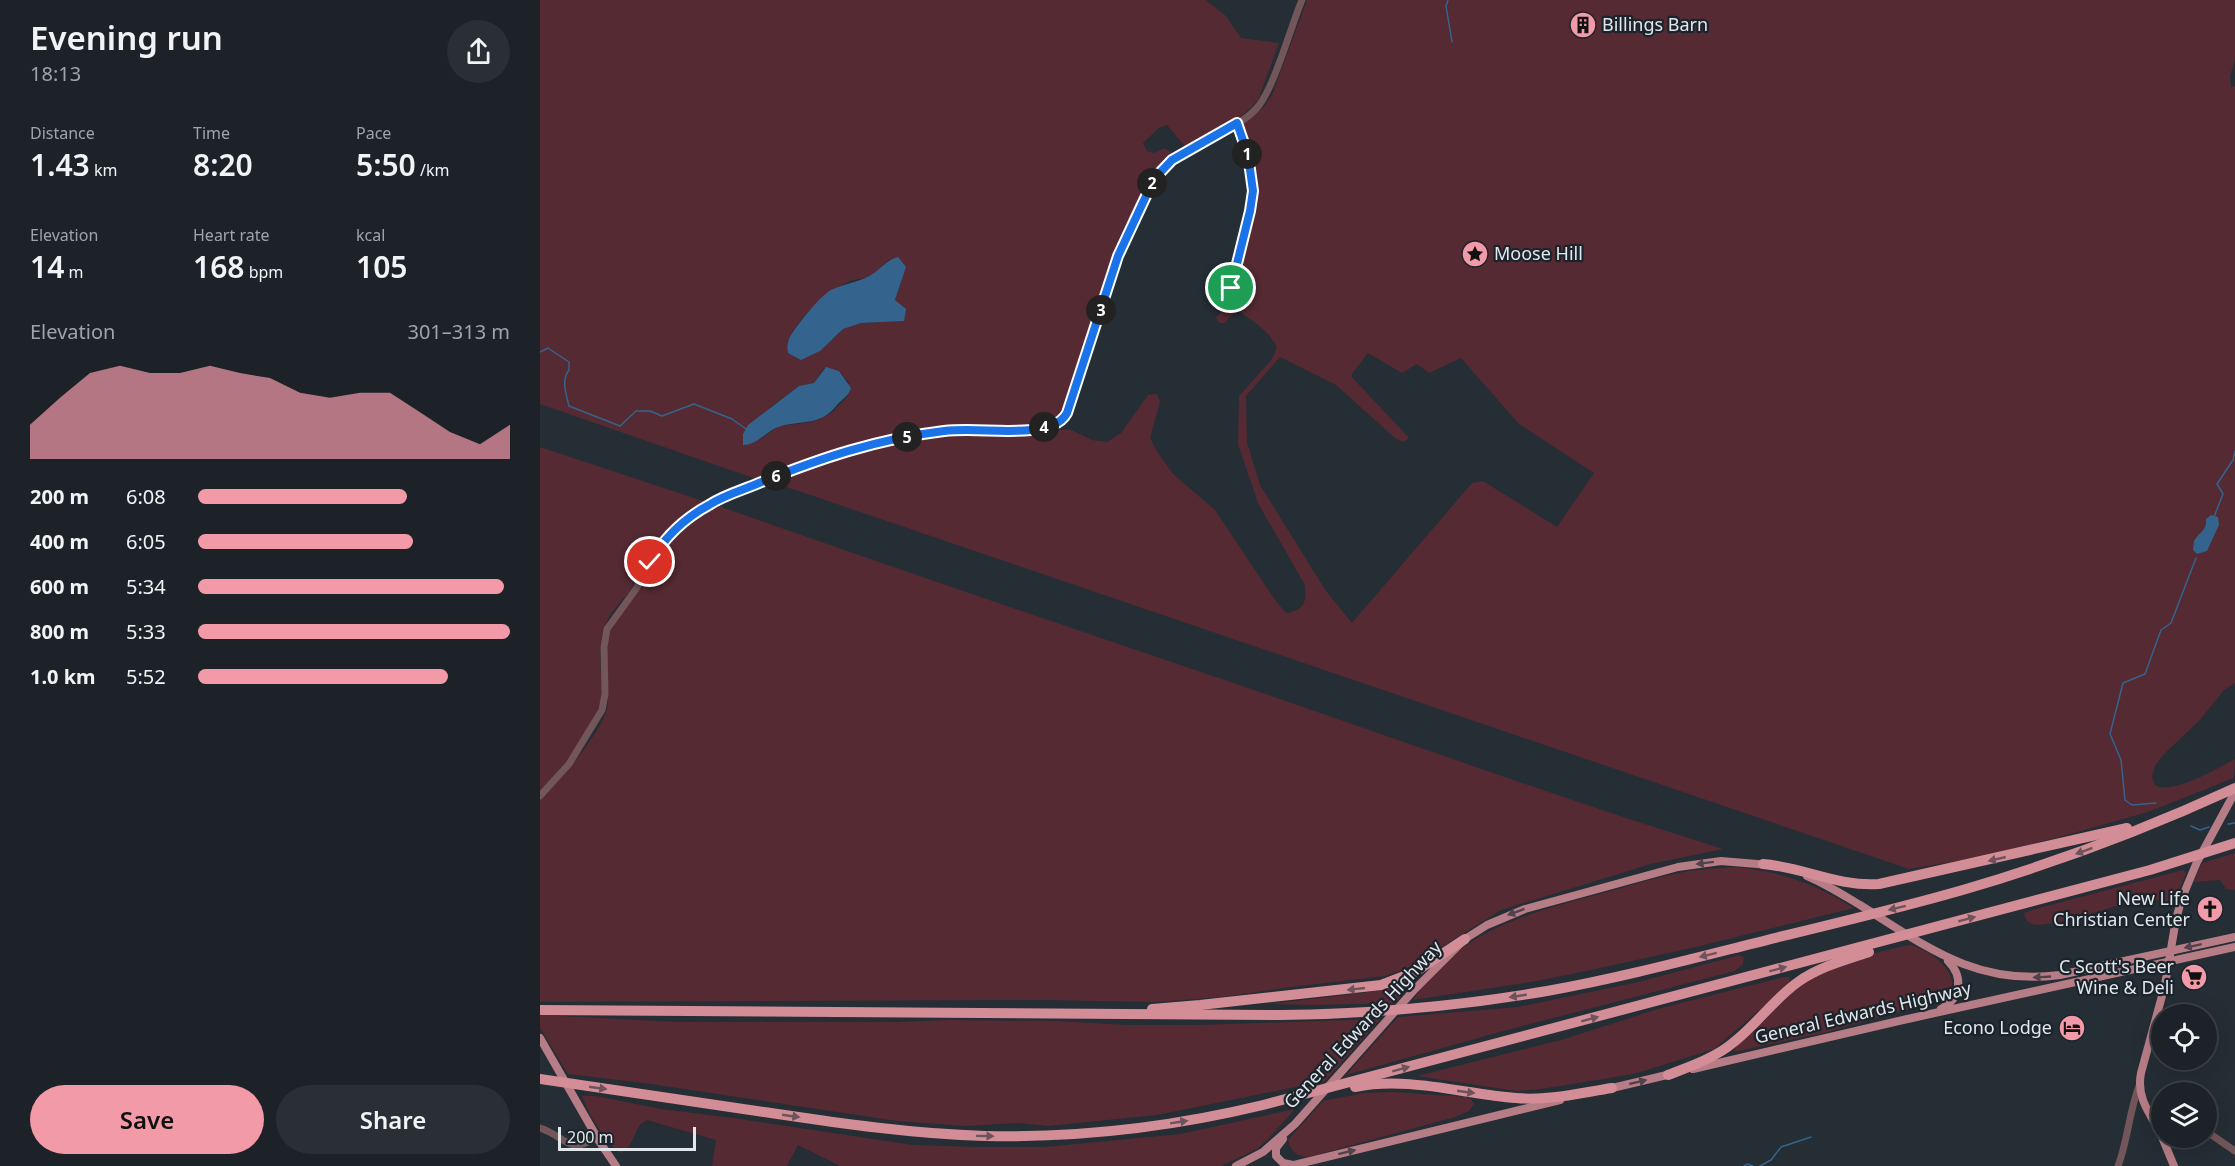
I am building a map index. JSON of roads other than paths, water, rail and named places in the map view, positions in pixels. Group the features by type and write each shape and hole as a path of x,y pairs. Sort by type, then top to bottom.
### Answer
{"highway":[{"path":"540,1010 1281,1015 1388,1011 1477,1002 1547,991 1643,971 1938,897 2049,863 2235,790"},
{"path":"1763,864 1793,868 1841,882 1879,884 2157,822"},
{"path":"540,1079 871,1128 988,1136 1067,1134 1157,1125 1246,1109 1324,1089 1915,933 2181,861 2235,843"},
{"path":"1668,1075 1706,1060 1728,1047 1786,992 1810,975 1915,933"},
{"path":"1114,1014 1377,986 1411,974 1465,939"},
{"path":"1324,1089 1375,1084 1408,1085 1532,1099 1612,1088"}],"main road":[{"path":"2151,1115 2139,1086 2169,963 2177,916 2188,881 2235,790"},
{"name":"General Edwards Highway","path":"1236,1166 1263,1152 1295,1124 1414,990 1465,939 1517,912 1671,869 1721,861 1763,864 1788,869 1811,878 1848,898 1943,956 1987,972 2035,977 2068,974 2235,937"},
{"name":"General Edwards Highway","path":"1293,1165 1903,1020 2235,947"},
{"path":"1903,1020 1938,1010 1955,997 1959,987 1958,975 1952,964 1943,956"},
{"path":"540,1038 616,1166"},
{"path":"1293,1165 1281,1163 1275,1153 1295,1124"},
{"path":"2167,1148 2174,1166"}],"street":[{"path":"540,796 562,773 597,721 603,707 607,629 636,589 656,552 694,514 721,499 811,462 857,448 944,431 1022,431 1048,427 1062,421 1067,413 1091,343 1118,256 1154,179 1172,160 1237,123 1261,102 1302,0"},
{"path":"1224,301 1231,288 1252,201 1253,186 1249,163 1237,123"},
{"path":"2118,1166 2139,1086"},
{"path":"2132,1112 2146,1107"},
{"path":"540,1128 575,1146 585,1144 597,1137"},
{"path":"2217,1139 2235,1151"}],"water":[{"path":"898,257 906,267 895,300 906,309 904,321 861,323 843,329 820,351 801,360 788,353 788,343 792,334 826,293 875,273 890,260"},
{"path":"826,367 839,371 851,388 847,396 830,412 817,420 781,426 753,443 743,445 743,434 748,425 799,386 814,383"},
{"path":"2211,515 2218,517 2219,525 2207,551 2197,554 2193,550 2194,541 2204,529 2206,519"}],"waterway":[{"path":"1448,0 1446,6 1452,42"},
{"path":"540,352 548,348 569,362 565,383 569,406 620,426 636,411 650,411 662,416 694,404 732,419 746,429"},
{"path":"2214,517 2223,494 2217,484 2233,460 2235,451"},
{"path":"2156,803 2132,805 2125,800 2121,760 2110,734 2123,683 2145,674 2161,630 2171,623 2196,558"},
{"path":"2228,824 2235,823"},
{"path":"2191,826 2200,830 2209,827"},
{"path":"1760,1166 1771,1160 1781,1147 1811,1137"},
{"path":"1744,1166 1747,1164 1753,1166"}],"place":[{"name":"Billings Barn","path":"1583,25"},
{"name":"Moose Hill","path":"1475,254"},
{"name":"New Life Christian Center","path":"2210,909"},
{"name":"C Scott's Beer Wine & Deli","path":"2194,977"},
{"name":"Econo Lodge","path":"2072,1028"}]}
